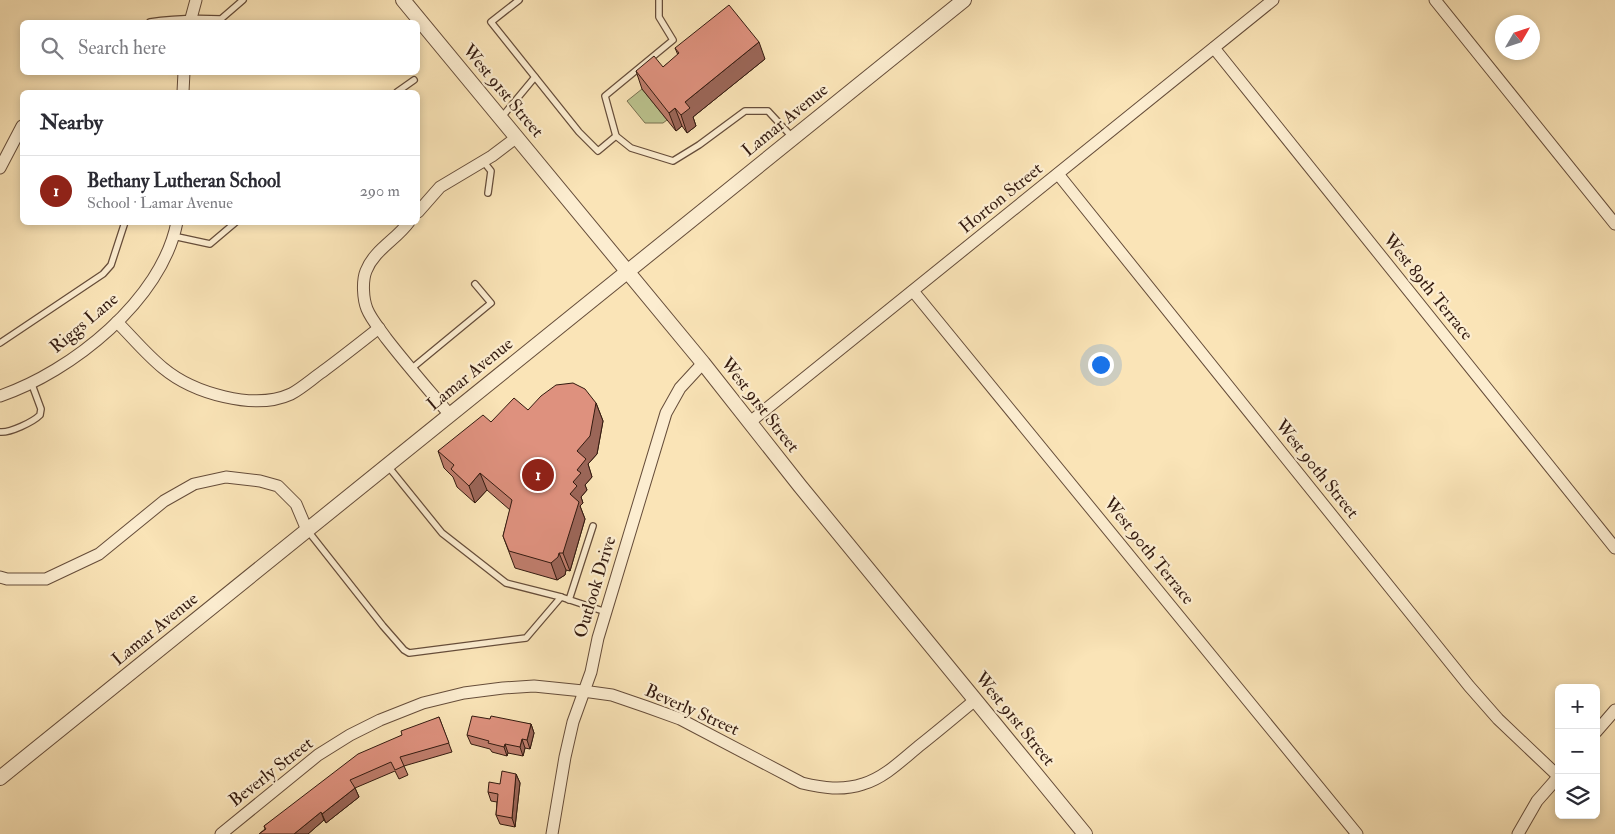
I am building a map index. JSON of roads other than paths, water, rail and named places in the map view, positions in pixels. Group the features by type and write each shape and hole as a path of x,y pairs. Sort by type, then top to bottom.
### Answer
{"street":[{"path":"190,20 196,0"},
{"name":"West 91st Street","path":"404,0 703,363 1085,834"},
{"name":"Lamar Avenue","path":"0,778 964,0"},
{"name":"Horton Street","path":"750,422 1273,0"},
{"path":"1435,0 1615,224"},
{"name":"West 89th Terrace","path":"1214,48 1615,548"},
{"path":"184,75 184,90"},
{"path":"0,168 20,130"},
{"path":"420,210 440,188 517,137"},
{"name":"West 90th Street","path":"1058,174 1469,686 1498,720 1557,774"},
{"name":"Riggs Lane","path":"0,396 44,376 77,356 117,322 136,302 154,278 167,254 176,225"},
{"path":"407,225 374,256 364,277 364,299 367,309 379,328 450,415"},
{"name":"West 90th Terrace","path":"913,291 1357,834"},
{"path":"117,322 156,361 174,375 201,390 224,397 254,402 274,400 293,393 379,328"},
{"name":"Outlook Drive","path":"552,834 573,722 591,672 606,612 666,412 680,388 703,363"},
{"path":"0,577 7,579 46,579 99,554 164,501 194,484 226,477 260,481 278,486 296,504 307,530"},
{"name":"Beverly Street","path":"221,834 318,756 350,735 380,720 423,703 464,693 534,686 612,696 647,706 680,720 802,783 822,788 842,789 863,784 880,776 902,761 975,700"},
{"path":"1599,729 1615,710"},
{"path":"1518,834 1538,801 1555,781"}],"lane":[{"path":"162,20 221,19 243,0"},
{"path":"519,0 491,22 578,132 598,151 616,136"},
{"path":"658,0 659,17 673,40 605,96 616,136 631,148 673,161 699,145 745,110 768,111 793,138"},
{"path":"501,118 535,77"},
{"path":"400,90 414,80"},
{"path":"483,161 491,172 488,193"},
{"path":"0,343 103,274 111,265 123,225"},
{"path":"173,236 210,244 232,225"},
{"path":"411,369 491,303 475,284"},
{"path":"0,432 9,431 36,419 40,415 41,409 32,382"},
{"path":"387,465 442,533 506,583 561,597 606,612"},
{"path":"569,600 593,526"},
{"path":"307,530 382,626 409,653 526,638 561,597"}],"place":[{"name":"Bethany Lutheran School","path":"538,475"}]}
